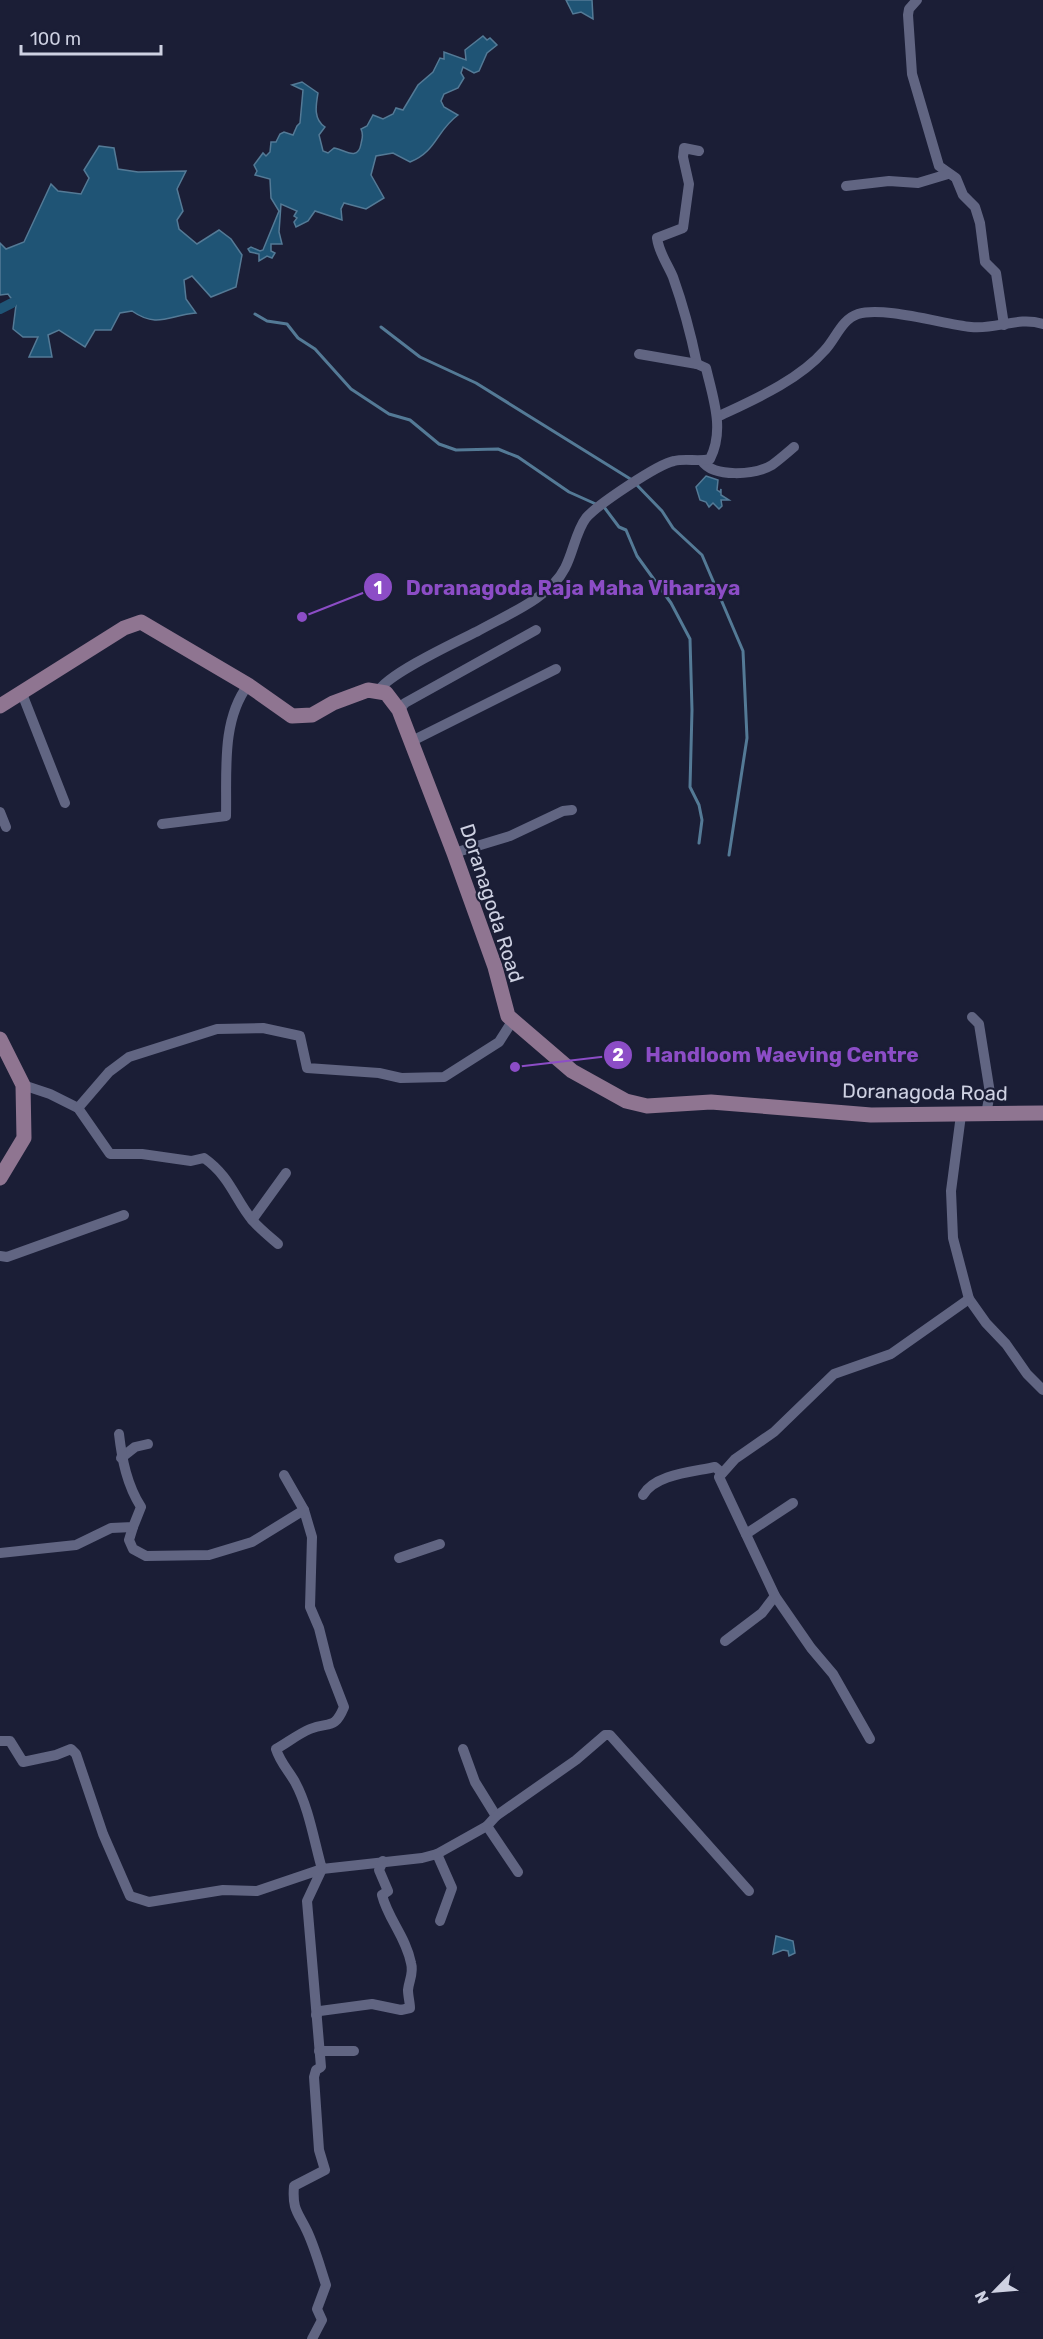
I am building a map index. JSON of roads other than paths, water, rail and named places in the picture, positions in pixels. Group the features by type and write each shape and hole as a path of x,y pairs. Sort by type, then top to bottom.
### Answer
{"street":[{"path":"917,0 909,9 908,15 912,74 939,166 956,178 963,195 975,207 980,222 985,261 996,273 1004,325"},
{"path":"697,364 683,309 672,275 659,251 657,238 683,228 689,184 682,157 684,148 699,152"},
{"path":"846,186 889,181 918,183 948,174"},
{"path":"717,417 797,374 823,353 848,319 857,314 888,314 973,328 1004,325 1020,320 1043,324"},
{"path":"0,706 124,628 141,622 248,685 292,716 312,715 333,703 368,690 378,692 380,686 405,670 520,608 559,579 585,518 600,505 661,466 675,460 710,459 717,446 717,417 706,368 697,364 639,354"},
{"path":"702,461 706,468 731,474 770,466 794,447"},
{"path":"399,710 405,704 536,630"},
{"path":"412,741 556,669"},
{"path":"162,824 226,816 228,732 238,698 248,685"},
{"path":"21,691 65,802"},
{"name":"Doranagoda Road","path":"378,692 386,693 399,710 412,741 495,967 501,999 508,1016 572,1071 626,1101 647,1106 711,1102 871,1115 1043,1113"},
{"path":"454,853 510,836 572,810"},
{"path":"0,812 6,827"},
{"path":"972,1017 980,1024 990,1093 986,1114"},
{"path":"78,1107 109,1072 129,1057 217,1029 262,1029 300,1036 308,1068 379,1073 401,1078 444,1077 499,1042 513,1020"},
{"path":"0,1038 23,1085 24,1138 0,1178"},
{"path":"23,1085 78,1107 110,1154 142,1154 191,1161 204,1158 213,1164 236,1191 252,1220 278,1244"},
{"path":"961,1115 951,1191 953,1238 969,1299 1027,1374 1043,1390"},
{"path":"252,1220 286,1173"},
{"path":"0,1256 7,1257 124,1215"},
{"path":"870,1739 834,1674 811,1648 775,1596 719,1477 735,1459 774,1432 834,1374 891,1354 920,1331 969,1299"},
{"path":"118,1434 121,1458 132,1494 141,1507 129,1540 133,1548 146,1557 209,1556 252,1542 304,1510"},
{"path":"121,1458 135,1447 148,1444"},
{"path":"643,1495 648,1486 675,1475 715,1467 722,1473"},
{"path":"284,1475 304,1510 312,1537 310,1608 319,1628 329,1668 344,1707 339,1719 326,1727 312,1728 276,1749 281,1764 295,1782 308,1816 322,1869 308,1901 321,2067 316,2070 314,2077 319,2150 325,2170 294,2186 293,2197 298,2218 306,2229 326,2285 317,2309 322,2320 312,2339"},
{"path":"746,1534 793,1503"},
{"path":"0,1553 76,1545 111,1528 133,1527"},
{"path":"399,1558 440,1544"},
{"path":"725,1641 762,1613 775,1596"},
{"path":"0,1741 10,1741 23,1762 56,1755 71,1749 76,1754 103,1834 130,1896 149,1902 223,1890 257,1891 322,1869 422,1858 437,1854 487,1826 496,1816 576,1760 605,1735 610,1735 749,1891"},
{"path":"463,1749 475,1782 496,1816"},
{"path":"487,1826 518,1872"},
{"path":"437,1854 452,1888 440,1921"},
{"path":"316,2015 320,2011 372,2004 401,2010 410,2008 408,1990 413,1972 411,1960 398,1925 387,1913 382,1895 388,1891 379,1870 383,1861"},
{"path":"320,2050 354,2051"}],"water":[{"path":"566,0 592,0 593,19 581,12 573,14"},
{"path":"483,36 487,40 490,38 497,45 487,53 479,71 474,73 463,67 461,73 464,78 458,88 444,94 441,101 444,107 458,115 431,147 410,162 393,153 376,156 371,175 384,198 366,209 344,203 341,209 342,220 315,211 308,221 296,227 294,222 297,218 294,216 297,211 281,204 279,232 282,244 271,244 271,251 275,253 272,258 267,256 259,261 259,254 250,252 248,249 251,247 263,250 279,211 271,198 270,179 255,175 257,171 254,165 263,153 266,156 270,152 271,142 276,142 280,134 284,132 293,135 300,123 303,90 292,85 302,82 318,93 317,116 325,127 319,135 323,151 328,153 334,148 354,153 361,144 363,135 361,129 367,126 373,115 383,119 393,114 396,108 403,110 418,85 433,72 440,58 444,59 444,52 466,60 465,50"},
{"path":"99,146 114,148 118,169 138,172 186,171 177,189 183,211 177,220 179,229 197,244 219,230 231,239 242,255 236,287 211,297 192,276 184,280 186,299 196,313 157,320 132,311 120,313 111,330 95,330 85,347 59,330 48,335 52,357 29,357 38,337 23,337 13,329 16,305 8,294 0,295 0,243 6,249 24,242 51,184 58,191 81,194 89,178 84,170"},
{"path":"706,476 718,480 717,490 720,492 721,489 721,495 729,500 721,500 722,506 719,509 713,503 709,507 706,502 700,500 696,487"},
{"path":"776,1936 793,1941 795,1953 789,1956 788,1951 783,1950 773,1954"}],"waterway":[{"path":"0,309 12,303"},
{"path":"255,314 267,321 287,324 298,338 315,349 351,389 389,414 410,420 439,444 456,450 498,449 518,457 569,492 598,505"},
{"path":"381,327 420,357 476,383 632,480 662,511 673,528 702,555 743,651 747,738 729,855"},
{"path":"604,507 619,527 626,530 637,556 671,603 690,639 692,710 690,787 699,805 702,820 699,843"}],"place":[{"name":"Doranagoda Raja Maha Viharaya","path":"302,617"},
{"name":"Handloom Waeving Centre","path":"515,1067"}]}
